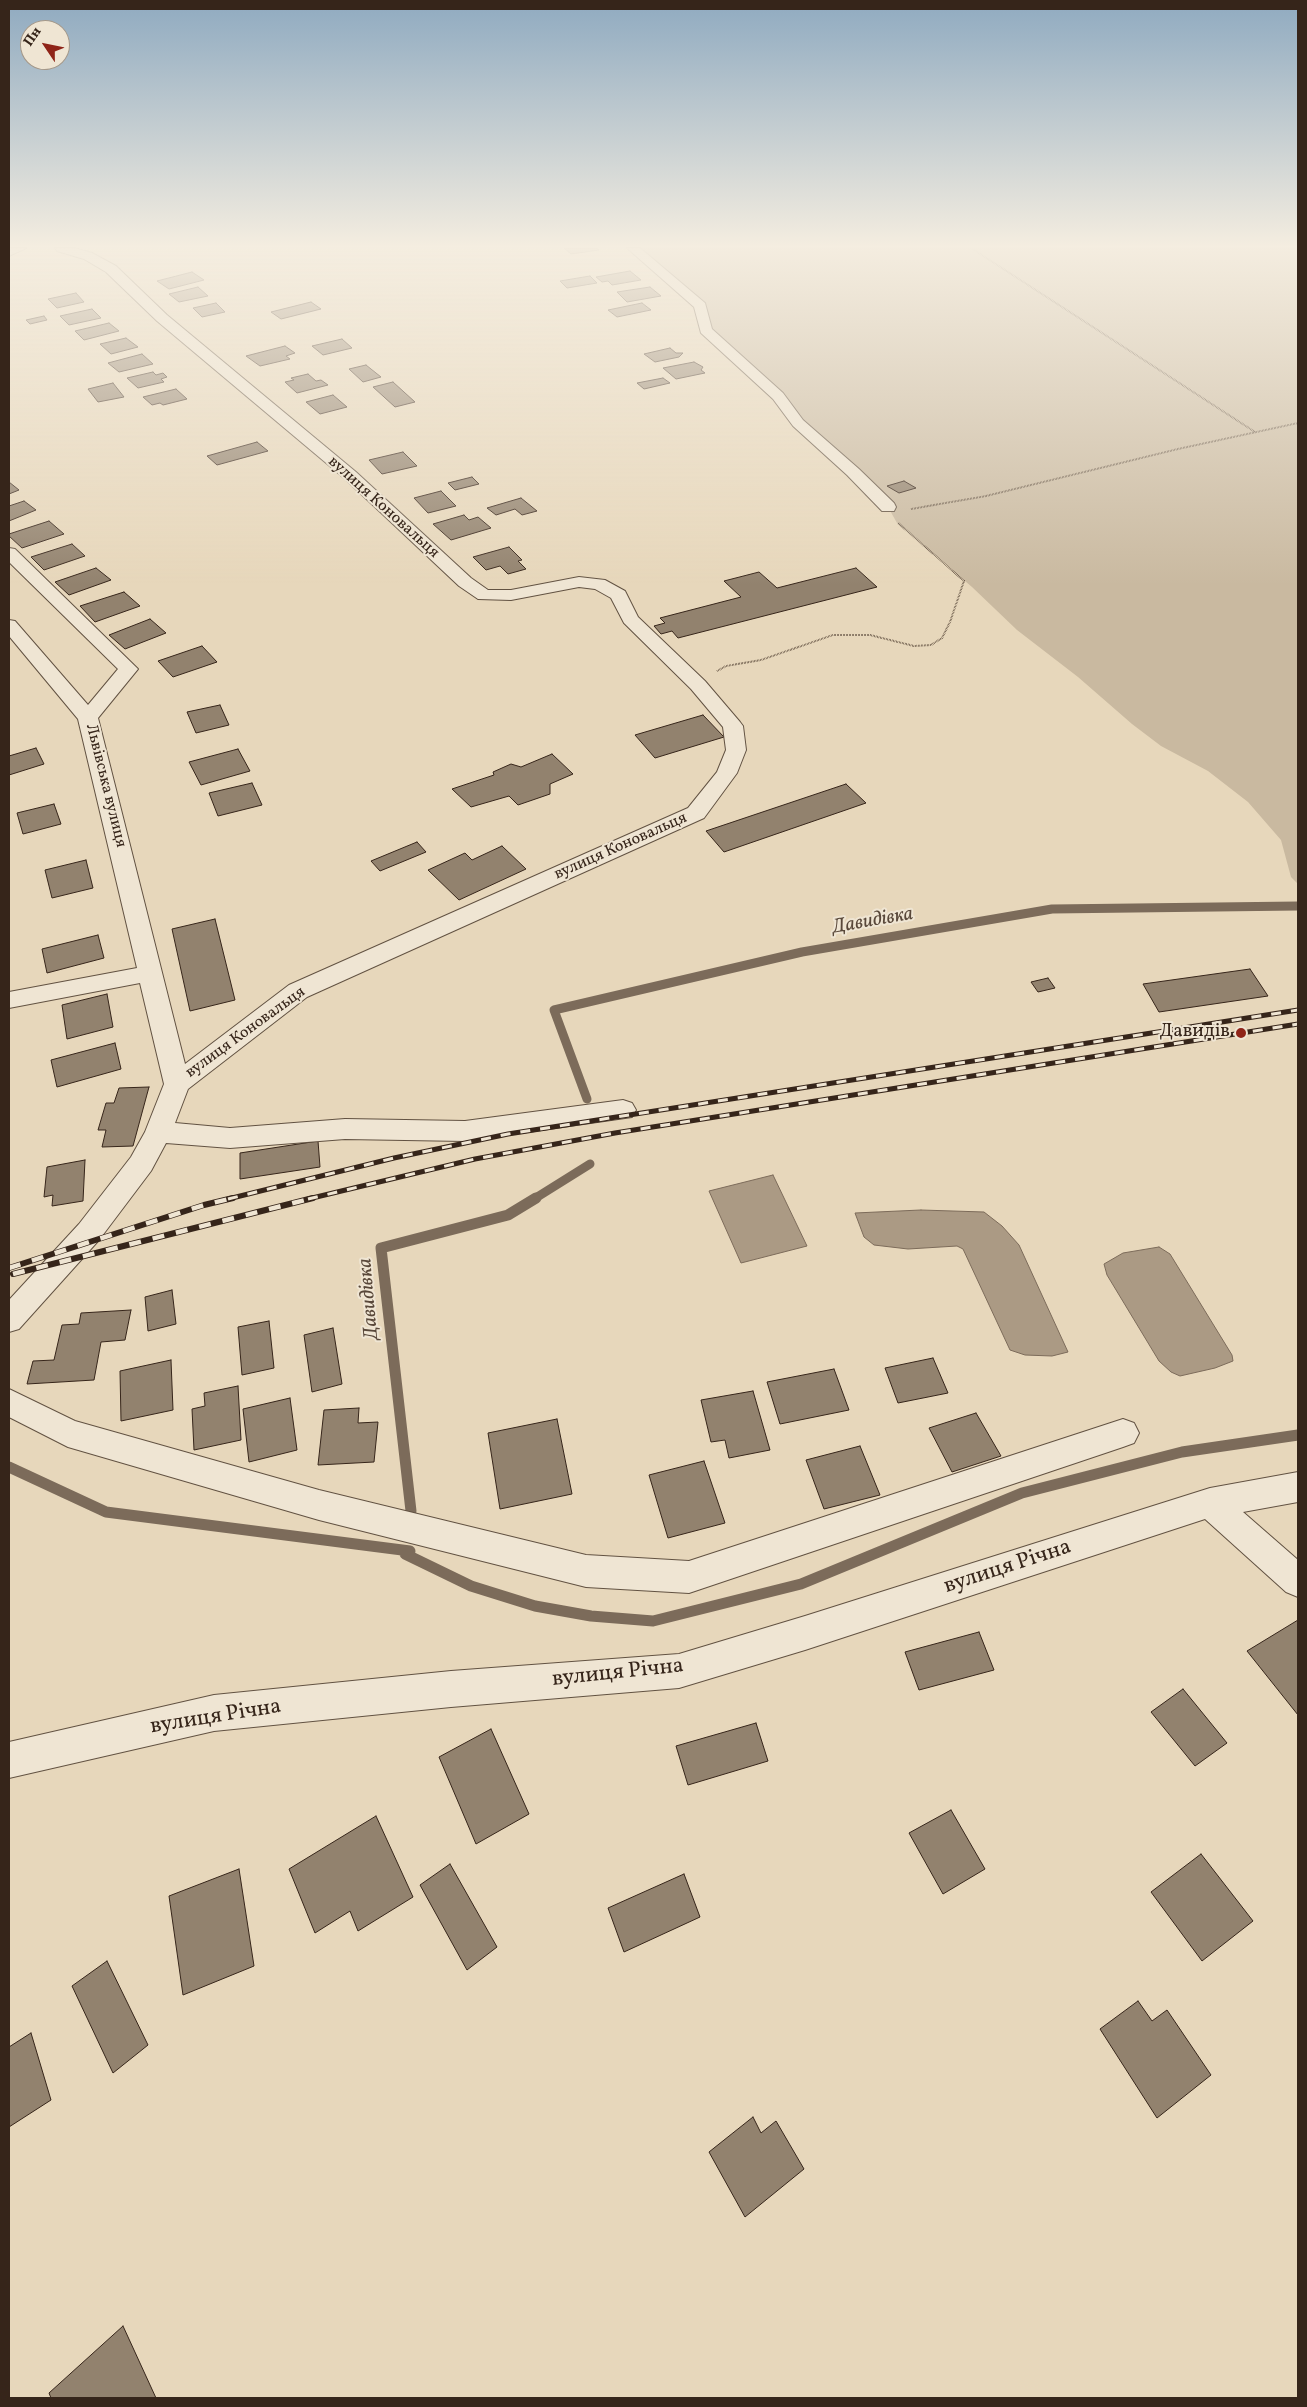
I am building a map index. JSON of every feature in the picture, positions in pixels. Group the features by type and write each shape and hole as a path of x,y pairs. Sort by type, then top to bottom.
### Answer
{"street":[{"name":"вулиця Коновальця","path":"177,1084 298,992 696,813 727,772 736,750 733,726 698,685 630,619 619,595 599,584 579,582 511,595 484,596 465,582 350,475 213,360"},
{"path":"739,360 778,396 798,423 853,472 888,507"},
{"path":"9,553 128,670 88,718"},
{"name":"Львівська вулиця","path":"9,625 88,718 177,1084"},
{"path":"9,1000 151,973"},
{"path":"9,1320 89,1232 141,1164 158,1132 177,1084"},
{"path":"158,1132 230,1138 345,1129 465,1131 623,1110"},
{"path":"9,1402 68,1433 319,1505 586,1571 689,1577 1123,1433"},
{"name":"вулиця Річна","path":"9,1760 214,1714 451,1689 679,1671 804,1634 1210,1503 1298,1487"},
{"path":"1210,1503 1298,1581"}],"path":[{"path":"1145,360 1256,432"},
{"path":"888,507 911,509 986,496 1256,432 1298,424"},
{"path":"698,685 711,674 726,666 762,660 833,634 870,635 914,646 932,645 942,638 950,622 964,581 897,522 888,507"}],"shaded area":[{"path":"737,360 1298,360 1298,884 1291,877 1281,840 1248,802 1208,771 1161,746 1132,724 1078,677 1017,630 972,587 897,523 888,507"},
{"path":"773,1175 807,1246 741,1263 709,1191"},
{"path":"921,1210 984,1212 1002,1226 1019,1245 1068,1352 1052,1356 1025,1355 1010,1350 963,1249 957,1246 908,1249 874,1245 864,1237 855,1213"},
{"path":"1159,1247 1170,1254 1232,1355 1233,1361 1215,1368 1180,1376 1171,1372 1159,1361 1107,1275 1104,1264 1123,1253"}],"building":[{"path":"118,360 149,360 153,364 119,372 108,363"},
{"path":"252,360 284,360 260,366"},
{"path":"694,362 703,367 701,370 705,373 676,379 663,368"},
{"path":"366,365 381,377 363,382 349,369"},
{"path":"153,372 156,375 163,373 167,377 161,379 164,382 138,388 127,378"},
{"path":"308,374 316,381 321,380 328,385 297,393 285,382 294,380 291,378"},
{"path":"663,378 670,383 644,389 637,383"},
{"path":"393,382 415,402 395,407 373,387"},
{"path":"113,383 124,397 98,402 88,389"},
{"path":"176,389 187,399 163,405 160,403 152,405 143,397"},
{"path":"333,395 347,407 320,414 306,402"},
{"path":"257,442 268,451 217,465 207,456"},
{"path":"403,452 417,466 382,474 369,460"},
{"path":"472,477 479,484 455,490 448,483"},
{"path":"904,481 916,488 899,493 887,486"},
{"path":"9,482 19,490 9,494"},
{"path":"441,491 456,506 428,513 414,498"},
{"path":"521,498 537,511 522,515 515,509 496,515 487,508"},
{"path":"24,501 36,510 9,521 9,506"},
{"path":"464,515 469,520 478,517 491,528 451,540 433,524"},
{"path":"49,521 64,534 22,548 9,536 9,534"},
{"path":"72,544 85,556 44,570 31,557"},
{"path":"509,547 522,560 518,561 526,569 508,574 500,566 486,570 473,557"},
{"path":"96,568 111,580 69,595 55,582"},
{"path":"856,568 877,587 678,638 672,631 661,634 654,626 665,623 660,618 741,597 724,581 759,572 777,588"},
{"path":"124,592 140,606 95,622 80,606"},
{"path":"150,619 166,633 125,649 109,635"},
{"path":"202,646 217,662 173,677 158,661"},
{"path":"220,705 229,725 196,733 187,712"},
{"path":"703,715 724,737 655,758 635,735"},
{"path":"36,748 44,764 9,775 9,756"},
{"path":"238,749 250,771 201,785 189,762"},
{"path":"552,754 573,774 550,784 550,794 518,805 509,796 471,807 452,789 494,775 493,772 511,764 521,767"},
{"path":"252,783 262,805 218,816 209,793"},
{"path":"846,784 866,803 724,852 706,831"},
{"path":"54,804 61,824 23,834 17,813"},
{"path":"417,842 426,852 380,871 371,861"},
{"path":"502,846 526,869 459,900 428,870 465,853 472,860"},
{"path":"86,860 93,888 52,898 45,870"},
{"path":"215,919 235,1000 190,1011 172,929"},
{"path":"98,935 104,958 47,973 42,949"},
{"path":"1250,969 1268,996 1159,1012 1143,984"},
{"path":"1048,978 1055,988 1038,992 1031,982"},
{"path":"107,994 113,1027 67,1039 62,1005"},
{"path":"115,1043 121,1069 57,1087 51,1060"},
{"path":"149,1087 133,1146 102,1147 106,1130 98,1130 106,1103 114,1103 119,1088"},
{"path":"318,1141 320,1167 240,1179 240,1153"},
{"path":"85,1160 83,1201 52,1206 53,1195 44,1197 47,1167"},
{"path":"172,1290 176,1324 148,1331 145,1297"},
{"path":"131,1310 125,1340 101,1342 94,1380 27,1384 33,1361 54,1360 62,1325 79,1324 81,1313"},
{"path":"269,1321 274,1368 242,1375 238,1327"},
{"path":"333,1328 342,1384 312,1392 304,1335"},
{"path":"933,1358 948,1393 898,1403 885,1368"},
{"path":"171,1360 173,1410 121,1421 120,1371"},
{"path":"834,1369 849,1410 780,1424 767,1382"},
{"path":"238,1386 241,1440 194,1450 192,1409 205,1406 204,1393"},
{"path":"753,1391 770,1450 729,1458 725,1440 711,1442 701,1400"},
{"path":"290,1398 297,1450 249,1462 243,1409"},
{"path":"359,1408 358,1423 378,1422 374,1462 318,1465 324,1410"},
{"path":"976,1413 1001,1456 952,1472 929,1428"},
{"path":"557,1419 572,1494 500,1509 488,1433"},
{"path":"860,1446 880,1495 824,1509 806,1460"},
{"path":"704,1461 725,1523 668,1538 649,1475"},
{"path":"1298,1620 1298,1715 1247,1651"},
{"path":"979,1632 994,1670 919,1690 905,1652"},
{"path":"1183,1689 1227,1743 1195,1766 1151,1712"},
{"path":"756,1723 768,1761 688,1785 676,1746"},
{"path":"491,1729 529,1814 476,1844 439,1757"},
{"path":"951,1810 985,1869 943,1894 909,1833"},
{"path":"376,1816 413,1897 358,1931 350,1911 315,1933 289,1869"},
{"path":"1201,1854 1253,1921 1202,1961 1151,1892"},
{"path":"450,1864 497,1947 467,1970 420,1885"},
{"path":"239,1869 254,1966 183,1995 169,1896"},
{"path":"684,1874 700,1917 624,1952 608,1908"},
{"path":"107,1961 148,2045 113,2073 72,1986"},
{"path":"1138,2001 1152,2021 1167,2010 1211,2075 1157,2118 1100,2029"},
{"path":"31,2033 51,2100 9,2127 9,2047"},
{"path":"753,2117 761,2133 776,2121 804,2169 745,2217 709,2152"},
{"path":"123,2326 156,2398 51,2398 49,2393"}],"waterway":[{"name":"Давидівка","path":"587,1099 554,1010 802,952 1052,909 1298,906"},
{"name":"Давидівка","path":"534,1199 590,1164"},
{"name":"Давидівка","path":"411,1511 381,1248 508,1215 536,1198"},
{"path":"405,1554 471,1586 535,1606 591,1616 653,1621 801,1584 1022,1493 1182,1452 1298,1435"},
{"name":"Давидівка","path":"9,1467 106,1512 410,1551"}],"railway":[{"path":"228,1199 394,1158 508,1134 1298,1010"},
{"path":"308,1199 475,1159 615,1133 1298,1024"},
{"path":"9,1268 204,1205 233,1198"},
{"path":"13,1274 313,1198"}],"place":[{"name":"Давидів","path":"1241,1033"}]}
